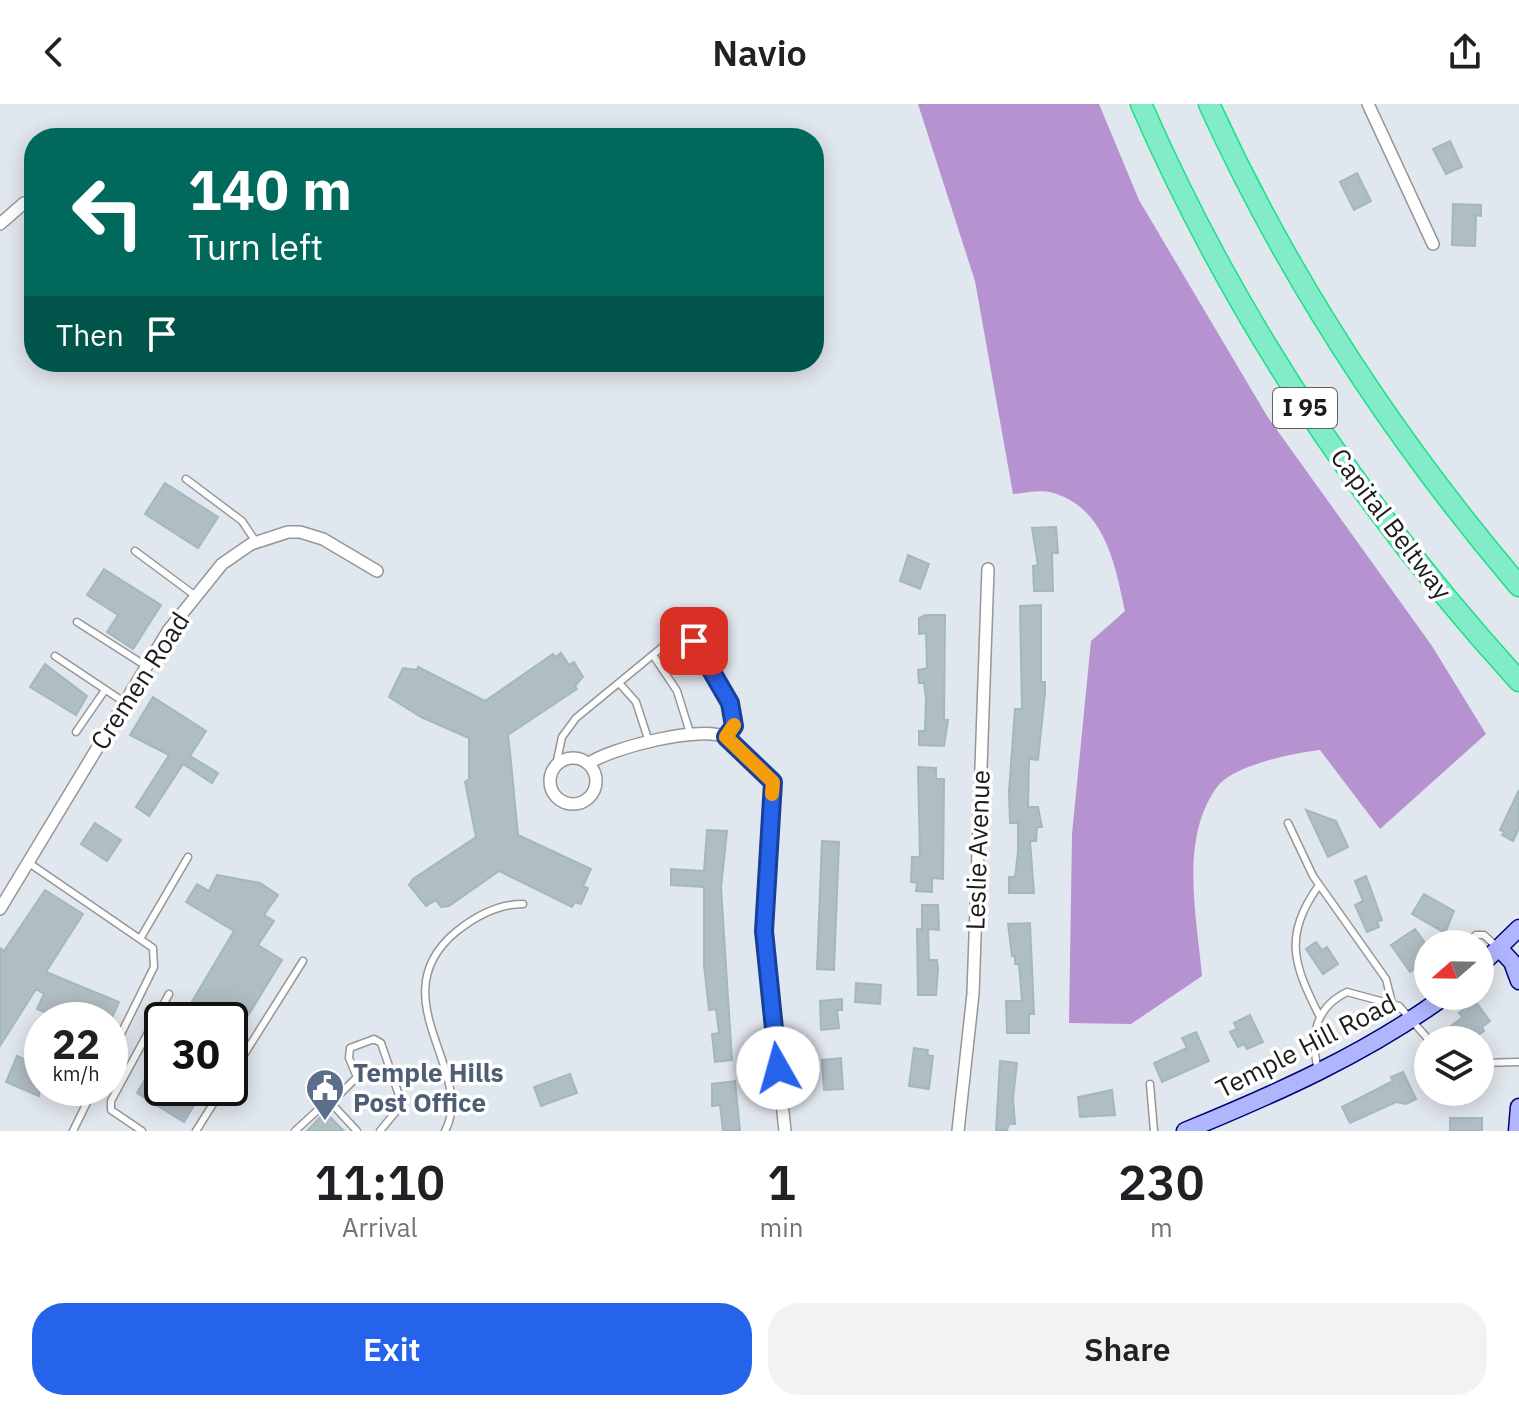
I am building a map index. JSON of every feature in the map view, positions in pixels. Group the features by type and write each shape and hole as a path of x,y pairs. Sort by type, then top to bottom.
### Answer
{"highway":[{"name":"Capital Beltway","path":"1141,104 1197,225 1237,298 1322,433 1418,565 1519,681"},
{"name":"I 95","path":"1209,104 1255,199 1332,334 1422,467 1519,586"}],"main road":[{"path":"1494,955 1512,940"},
{"path":"1512,940 1512,962 1519,981"},
{"name":"Temple Hill Road","path":"1193,1129 1282,1091 1425,1010"},
{"path":"1517,1131 1519,1107"}],"street":[{"path":"1368,104 1433,244"},
{"path":"0,224 24,203"},
{"name":"Cremen Road","path":"0,909 168,631 222,564 256,542 288,532 314,535 377,571"},
{"name":"Leslie Avenue","path":"958,1131 973,994 988,569"},
{"path":"588,764 600,755 649,742 691,736 726,737 773,782 764,931 785,1131"},
{"path":"572,758 588,764 594,772 594,790 589,797 573,805 557,798 551,791 551,773 556,765 572,758"}],"lane":[{"path":"186,479 242,521 256,542"},
{"path":"135,551 197,597"},
{"path":"77,622 146,666"},
{"path":"556,765 562,737 576,718 683,630 694,641 730,703 734,726 726,737"},
{"path":"653,655 677,691 691,736"},
{"path":"55,656 124,702"},
{"path":"619,683 636,702 649,742"},
{"path":"76,732 105,690"},
{"path":"1288,823 1319,885 1386,979 1392,1003"},
{"path":"140,939 188,857"},
{"path":"28,862 153,948 154,967 128,1020"},
{"path":"1319,885 1303,907 1294,934 1295,956 1320,1017"},
{"path":"445,1131 450,1122 450,1100 427,1016 425,980 441,945 460,928 481,914 508,904 523,904"},
{"path":"248,1048 303,961"},
{"path":"1318,1071 1312,1047 1320,1017 1324,1007 1347,992 1392,1003 1418,1026"},
{"path":"142,1131 117,1116 111,1110 111,1101 169,994"},
{"path":"295,1131 321,1107 331,1103 357,1077 349,1058 350,1048 378,1040 402,1104 380,1131"},
{"path":"1494,1063 1519,1062"},
{"path":"1150,1084 1154,1131"},
{"path":"331,1103 357,1131"},
{"path":"73,1131 85,1106"},
{"path":"196,1131 212,1106"}],"shaded area":[{"path":"918,104 1099,104 1139,200 1267,416 1432,646 1486,734 1380,829 1320,750 1265,761 1225,779 1205,808 1194,854 1193,879 1202,976 1131,1024 1069,1023 1072,834 1091,641 1125,611 1121,593 1104,539 1084,510 1069,499 1050,492 1013,494 975,281"}],"building":[{"path":"1450,141 1462,167 1446,174 1433,149"},
{"path":"1357,173 1371,201 1354,210 1340,182"},
{"path":"1453,204 1481,205 1481,216 1476,215 1475,246 1452,245"},
{"path":"165,483 218,517 198,548 145,514"},
{"path":"1056,527 1058,553 1052,553 1053,591 1034,591 1033,566 1038,565 1032,528"},
{"path":"908,555 929,564 920,589 900,581"},
{"path":"104,569 161,605 133,649 107,632 118,615 87,595"},
{"path":"1041,605 1041,682 1045,682 1045,693 1038,760 1029,759 1028,807 1038,807 1042,827 1037,827 1036,841 1030,841 1034,893 1009,893 1009,877 1015,877 1018,852 1018,823 1010,823 1009,791 1015,709 1022,709 1020,606"},
{"path":"945,615 944,720 948,720 944,746 919,745 919,731 925,731 926,698 924,683 919,683 918,670 927,668 926,633 919,634 919,618"},
{"path":"561,653 569,665 574,662 583,677 575,686 577,689 508,735 518,835 591,869 583,886 588,888 581,904 575,902 572,907 499,871 449,906 441,907 436,900 426,906 409,885 413,879 476,837 465,782 469,779 469,738 421,717 389,697 403,668 417,670 418,667 485,701 553,654 555,657"},
{"path":"45,664 87,696 76,715 30,687"},
{"path":"153,697 206,731 190,756 218,773 212,783 183,764 149,816 136,807 169,755 130,735"},
{"path":"918,767 936,768 936,779 944,779 943,879 932,878 932,892 916,891 917,883 911,882 912,857 920,857"},
{"path":"1519,790 1519,828 1513,841 1502,835 1504,832 1500,830"},
{"path":"1306,810 1336,821 1348,847 1328,857"},
{"path":"95,823 121,840 107,861 81,844"},
{"path":"707,830 727,831 721,888 732,1060 715,1062 712,1034 719,1033 716,1009 709,1010 704,965 704,887 671,885 671,869 704,871"},
{"path":"822,841 839,842 834,970 817,969"},
{"path":"217,875 260,883 278,895 264,915 274,921 258,945 282,960 248,1016 248,1002 192,1002 234,931 186,902 197,884 209,891"},
{"path":"1366,876 1382,920 1377,922 1379,927 1367,932 1355,905 1363,901 1355,881"},
{"path":"45,890 83,914 46,972 119,1002 40,1002 44,994 36,989 28,1002 24,1002 24,1008 0,1046 0,948 4,951"},
{"path":"1424,894 1454,911 1446,930 1440,930 1412,914"},
{"path":"922,905 938,905 939,930 928,929 929,960 937,960 936,995 918,995 917,929 922,929"},
{"path":"1030,923 1034,1014 1029,1014 1029,1033 1007,1033 1006,1001 1022,1001 1019,964 1015,964 1015,956 1012,956 1008,924"},
{"path":"1415,929 1414,969 1410,972 1391,945"},
{"path":"1316,942 1322,950 1327,947 1338,964 1323,974 1306,949"},
{"path":"856,983 881,985 880,1004 855,1002"},
{"path":"842,999 842,1010 837,1010 839,1028 821,1030 820,1001"},
{"path":"1463,1010 1482,1010 1490,1021 1483,1026 1451,1026 1463,1017 1459,1013"},
{"path":"1250,1015 1263,1042 1247,1049 1244,1044 1238,1047 1230,1032 1237,1029 1234,1023"},
{"path":"1196,1032 1209,1061 1162,1082 1154,1063 1187,1048 1182,1038"},
{"path":"914,1048 928,1050 927,1055 933,1056 929,1089 909,1086"},
{"path":"17,1056 24,1059 24,1090 6,1082"},
{"path":"841,1058 843,1089 824,1090 822,1060"},
{"path":"1000,1061 1017,1063 1013,1098 1015,1124 1009,1124 1007,1130 996,1130"},
{"path":"1403,1072 1414,1100 1406,1104 1396,1102 1350,1123 1342,1107 1393,1081 1391,1077"},
{"path":"570,1074 577,1093 541,1106 534,1087"},
{"path":"144,1081 144,1097 137,1093"},
{"path":"735,1081 740,1131 723,1131 720,1105 712,1106 712,1084"},
{"path":"1112,1090 1115,1115 1080,1117 1078,1097"},
{"path":"158,1106 193,1106 184,1122"},
{"name":"Temple Hills Post Office","path":"325,1112 344,1131 307,1131"},
{"path":"1450,1118 1482,1118 1482,1131 1450,1131"}],"slow traffic":[{"path":"734,725 726,737 773,782 772,794"}],"place":[{"name":"Temple Hills Post Office","path":"325,1122"}],"route":[{"path":"694,641 707,658 730,703 734,726 726,737 773,782 764,931 778,1068"}]}
